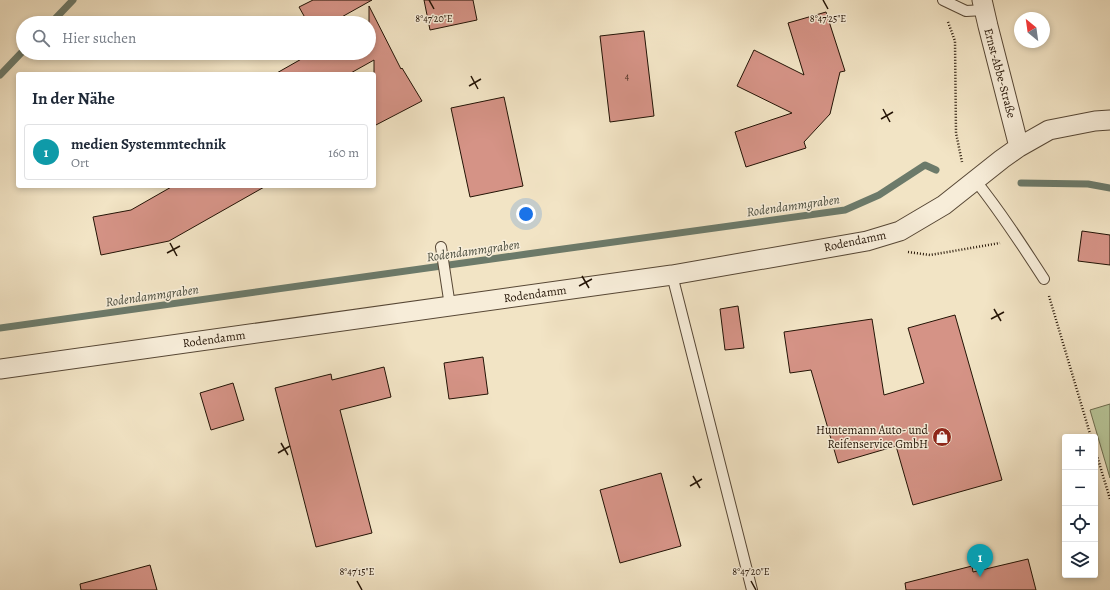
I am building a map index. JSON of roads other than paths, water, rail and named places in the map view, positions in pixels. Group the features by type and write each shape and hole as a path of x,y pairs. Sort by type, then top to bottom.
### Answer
{"street":[{"name":"Ernst-Abbe-Straße","path":"983,5 1020,147"},
{"name":"Rodendamm","path":"0,369 672,275 867,240 900,230 944,205 1002,159 1049,130 1095,121 1110,120"}],"lane":[{"path":"943,0 966,11 983,5"},
{"path":"975,180 1019,240 1044,279"},
{"path":"440,247 450,306"},
{"path":"672,275 752,590"}],"waterway":[{"path":"58,16 73,0"},
{"path":"0,75 16,58"},
{"name":"Rodendammgraben","path":"0,328 845,210 879,195 925,165 936,170"},
{"name":"Rodendammgraben","path":"1021,183 1088,184 1110,188"}],"place":[{"name":"Huntemann Auto- und Reifenservice GmbH","path":"942,437"},
{"name":"medien Systemmtechnik","path":"980,577"}]}
